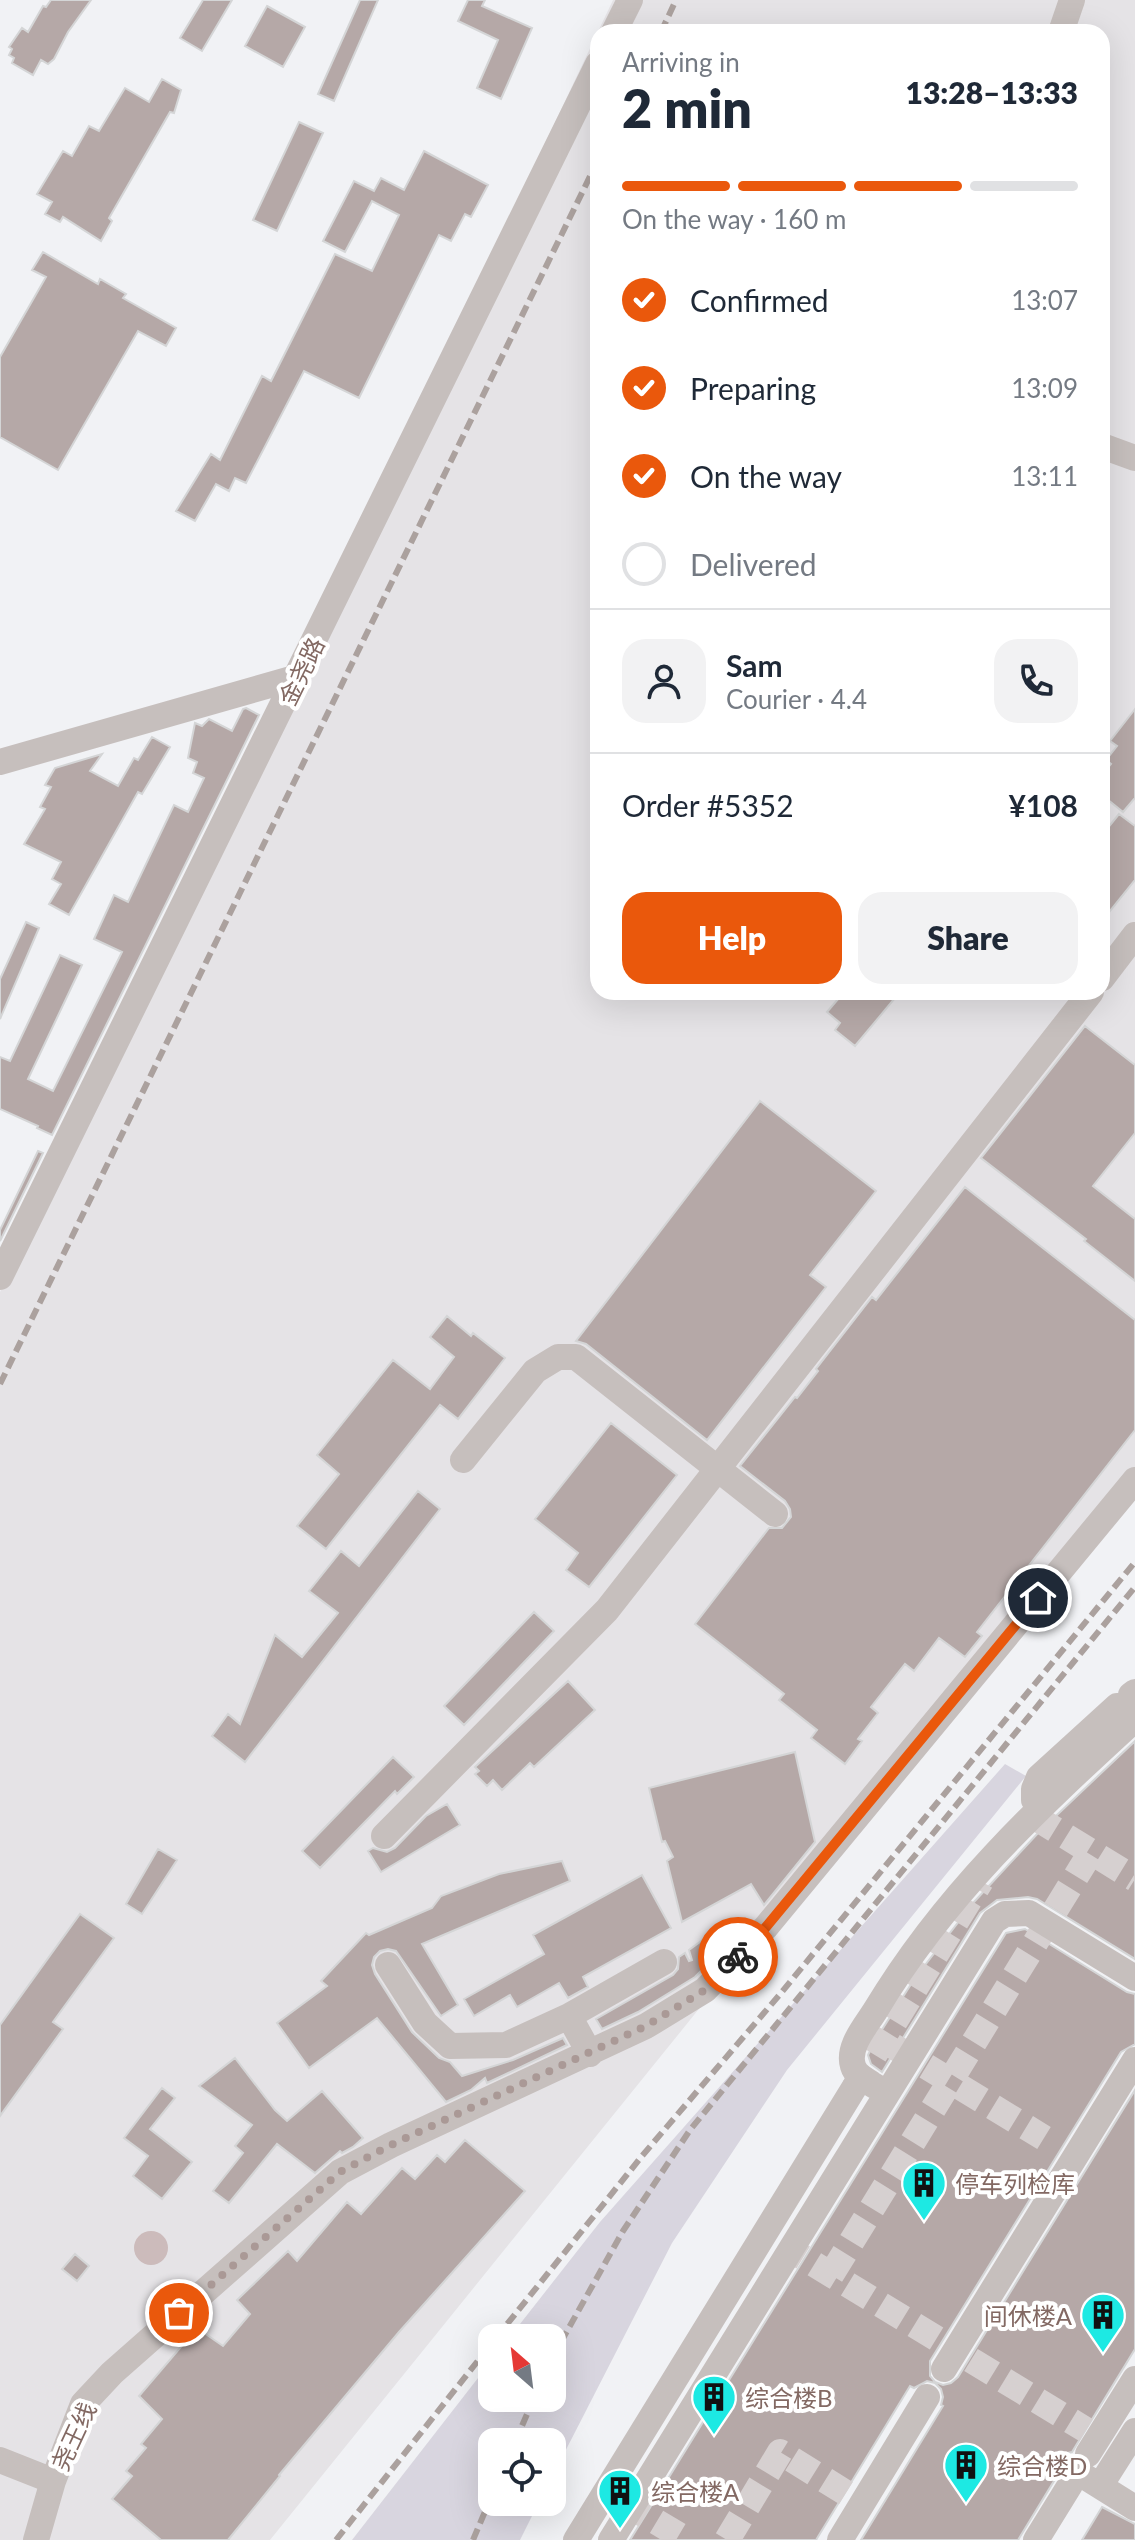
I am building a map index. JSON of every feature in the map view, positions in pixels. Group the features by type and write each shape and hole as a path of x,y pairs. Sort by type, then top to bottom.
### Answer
{"street":[{"path":"618,24 630,0"},
{"path":"1064,24 1072,0"},
{"name":"金尧路","path":"0,1277 590,80"},
{"path":"1110,449 1135,458"},
{"path":"0,762 298,677"},
{"path":"1110,968 1135,935"},
{"path":"384,1836 607,1610 1085,1000"},
{"path":"463,1460 535,1371 558,1357 576,1357 775,1514"},
{"name":"尧王线","path":"36,2540 53,2481 83,2404 123,2363 340,2172 404,2139 590,2054 646,2026 705,1990 766,1927 1135,1480"},
{"path":"1034,1800 1039,1777 1130,1704"},
{"path":"886,2093 857,2075 852,2065 852,2049 902,1965 973,1876 1054,1793 1130,1704"},
{"path":"611,2540 994,1921 1005,1914 1029,1913 1135,1978"},
{"path":"388,1965 425,2023 450,2046 506,2045 569,2016 664,1962"},
{"path":"569,2016 590,2054"},
{"path":"953,2355 1135,2060"},
{"path":"576,2540 615,2496 773,2239 854,2088"},
{"path":"1036,2540 1135,2379"},
{"path":"840,2540 854,2498 927,2397"},
{"path":"1100,2486 1135,2431"},
{"path":"1088,2454 1100,2486 1135,2508"},
{"path":"0,2460 53,2481"}],"shaded area":[{"path":"613,0 1135,0 1135,1469 270,2540 0,2540 0,1292 590,48 590,1000 1110,1000 1110,24 602,24"},
{"path":"1005,1764 1026,1776 787,2070 672,2243 566,2450 566,2428 478,2428 478,2516 532,2516 520,2540 352,2540 478,2378 478,2412 566,2412 566,2324 520,2324 600,2222"},
{"path":"151,2231 163,2236 168,2248 163,2260 151,2265 139,2260 134,2248 139,2236"}],"building":[{"path":"51,0 91,0 68,32 54,59 48,64 41,60 33,75 12,63 14,58 9,55 12,49 9,47 22,28 28,32 43,6 46,7"},
{"path":"203,0 232,0 202,51 180,38"},
{"path":"360,0 378,0 334,101 318,94"},
{"path":"468,0 485,0 482,6 532,28 501,99 477,88 498,40 458,21"},
{"path":"267,6 305,27 283,67 245,46"},
{"path":"162,79 181,90 174,113 170,112 109,218 112,221 101,241 63,217 60,222 45,214 52,202 37,194 63,151 72,156 89,126 99,131 125,88 149,102"},
{"path":"299,122 323,133 277,231 253,220"},
{"path":"424,151 488,185 471,217 465,214 451,241 439,235 359,398 304,371 246,483 235,478 229,491 216,484 195,521 176,511 211,454 220,460 262,376 271,381 335,254 372,271 399,215 372,201 345,252 323,241 354,181 374,191 381,178 404,190"},
{"path":"43,252 98,284 100,279 126,294 123,298 176,328 166,346 138,331 58,470 0,437 0,357 46,277 32,270"},
{"path":"246,708 259,715 52,1135 0,1109 0,1057 10,1061 60,955 82,965 28,1079 53,1091 122,952 94,939 114,895 128,902 174,805 188,812 204,778 193,773 197,762 188,758 195,723 202,726 209,719 232,731"},
{"path":"1135,709 1135,798 1123,812 1110,801 1110,755 1117,746 1110,741"},
{"path":"152,737 170,747 142,794 138,792 69,915 49,904 61,884 52,879 61,862 24,844 45,809 40,807 51,787 45,785 55,768 102,754 90,771 118,786 134,758 138,760"},
{"path":"1119,814 1135,826 1135,880 1110,911 1110,825"},
{"path":"26,922 39,928 0,1019 0,979"},
{"path":"837,1000 893,1000 855,1046 835,1030 840,1023 827,1012"},
{"path":"1085,1026 1135,1065 1135,1133 1093,1186 1135,1219 1135,1281 981,1158"},
{"path":"760,1101 876,1191 810,1275 826,1287 707,1440 586,1344 576,1341"},
{"path":"38,1151 43,1153 0,1241 0,1230"},
{"path":"965,1187 1135,1320 1135,1430 977,1632 982,1636 965,1657 939,1638 914,1671 905,1664 871,1707 878,1713 858,1739 862,1741 845,1764 811,1738 817,1730 779,1700 784,1694 695,1624 769,1528 782,1528 791,1517 785,1501 740,1466 797,1398 872,1297 876,1300"},
{"path":"447,1316 505,1358 458,1419 440,1405 326,1549 297,1526 339,1474 317,1455 393,1360 430,1389 454,1357 430,1337"},
{"path":"611,1423 677,1475 589,1587 566,1570 578,1553 535,1519"},
{"path":"418,1491 440,1509 245,1762 212,1736 228,1714 240,1724 275,1635 302,1657 338,1613 309,1591 341,1551 359,1566"},
{"path":"534,1612 554,1631 464,1725 444,1706"},
{"path":"568,1681 595,1710 534,1767 530,1763 502,1790 493,1780 487,1786 475,1774 479,1771 475,1767"},
{"path":"1135,1741 1135,1959 1037,1899 997,1900 980,1913 882,2072 871,2064 868,2055 876,2039 915,1978 974,1902 1039,1832"},
{"path":"795,1752 815,1842 764,1905 751,1884 682,1922 667,1861 673,1857 665,1841 662,1842 649,1788"},
{"path":"393,1757 414,1777 397,1794 395,1791 320,1868 302,1851"},
{"path":"447,1804 460,1825 381,1872 368,1851 373,1848 387,1852 395,1848 426,1816"},
{"path":"158,1849 177,1860 142,1914 126,1904"},
{"path":"562,1861 570,1881 422,1944 458,2005 441,2016 396,1951 380,1951 372,1965 412,2032 439,2058 450,2062 462,2076 513,2060 563,2038 567,2045 487,2083 485,2078 471,2090 446,2102 377,2018 309,2068 277,2023 327,1986 321,1981 366,1933 369,1935 432,1908 441,1896 499,1874"},
{"path":"642,1875 671,1928 583,1977 588,1987 568,1998 559,1983 517,2007 510,1995 474,2016 464,1999 544,1954 533,1935"},
{"path":"80,1914 114,1938 53,2022 63,2029 0,2116 0,2025"},
{"path":"730,1920 739,1932 695,1977 638,2012 602,2029 596,2019 673,1975 678,1969 679,1957 685,1953 689,1961 692,1960 689,1950"},
{"name":"停车列检库","path":"1025,1929 1135,1994 1135,2044 1121,2052 930,2361 930,2376 943,2385 958,2377 1135,2090 1135,2349 1072,2452 1063,2454 1057,2460 1057,2476 1018,2540 861,2540 943,2406 941,2389 927,2381 914,2388 910,2386 816,2540 630,2540 1006,1933"},
{"path":"235,2058 287,2121 322,2091 363,2138 353,2147 342,2153 340,2151 315,2173 277,2144 229,2203 213,2191 243,2153 235,2146 252,2125 199,2086"},
{"path":"162,2088 175,2098 150,2129 192,2162 162,2199 133,2176 148,2156 124,2138"},
{"path":"465,2140 525,2191 399,2332 228,2540 161,2540 112,2499 132,2476 126,2471 146,2448 141,2444 162,2419 139,2396 197,2328 223,2346 250,2314 237,2300 288,2251 297,2261 347,2202 361,2214 402,2168 415,2179 437,2155 445,2162"},
{"path":"75,2254 89,2266 77,2281 62,2269"},
{"path":"1102,2507 1135,2524 1135,2540 1082,2540"}],"tunnel":[{"path":"1033,1816 1135,1879"},
{"path":"831,2275 1091,1852"},
{"path":"854,2088 981,1881"},
{"path":"893,2046 1044,2138"},
{"path":"781,2244 939,2340"},
{"path":"971,2360 1086,2430"},
{"path":"727,2540 780,2452 846,2493"},
{"path":"623,2502 687,2540"}],"railway":[{"path":"665,24 676,0"},
{"path":"0,1384 590,176"},
{"path":"507,2324 642,2156 781,1993 1135,1562"},
{"path":"566,2333 623,2231 690,2130 1135,1587"},
{"path":"336,2540 478,2361"},
{"path":"521,2428 528,2412"},
{"path":"473,2540 483,2516"}],"way so far":[{"path":"179,2313 340,2172 391,2145 646,2026 705,1990 738,1957"}],"place":[{"name":"停车列检库","path":"924,2222"},
{"name":"间休楼A","path":"1103,2354"},
{"name":"综合楼B","path":"714,2436"},
{"name":"综合楼D","path":"966,2504"},
{"name":"综合楼A","path":"620,2530"}],"route":[{"path":"738,1957 1038,1598"}]}
